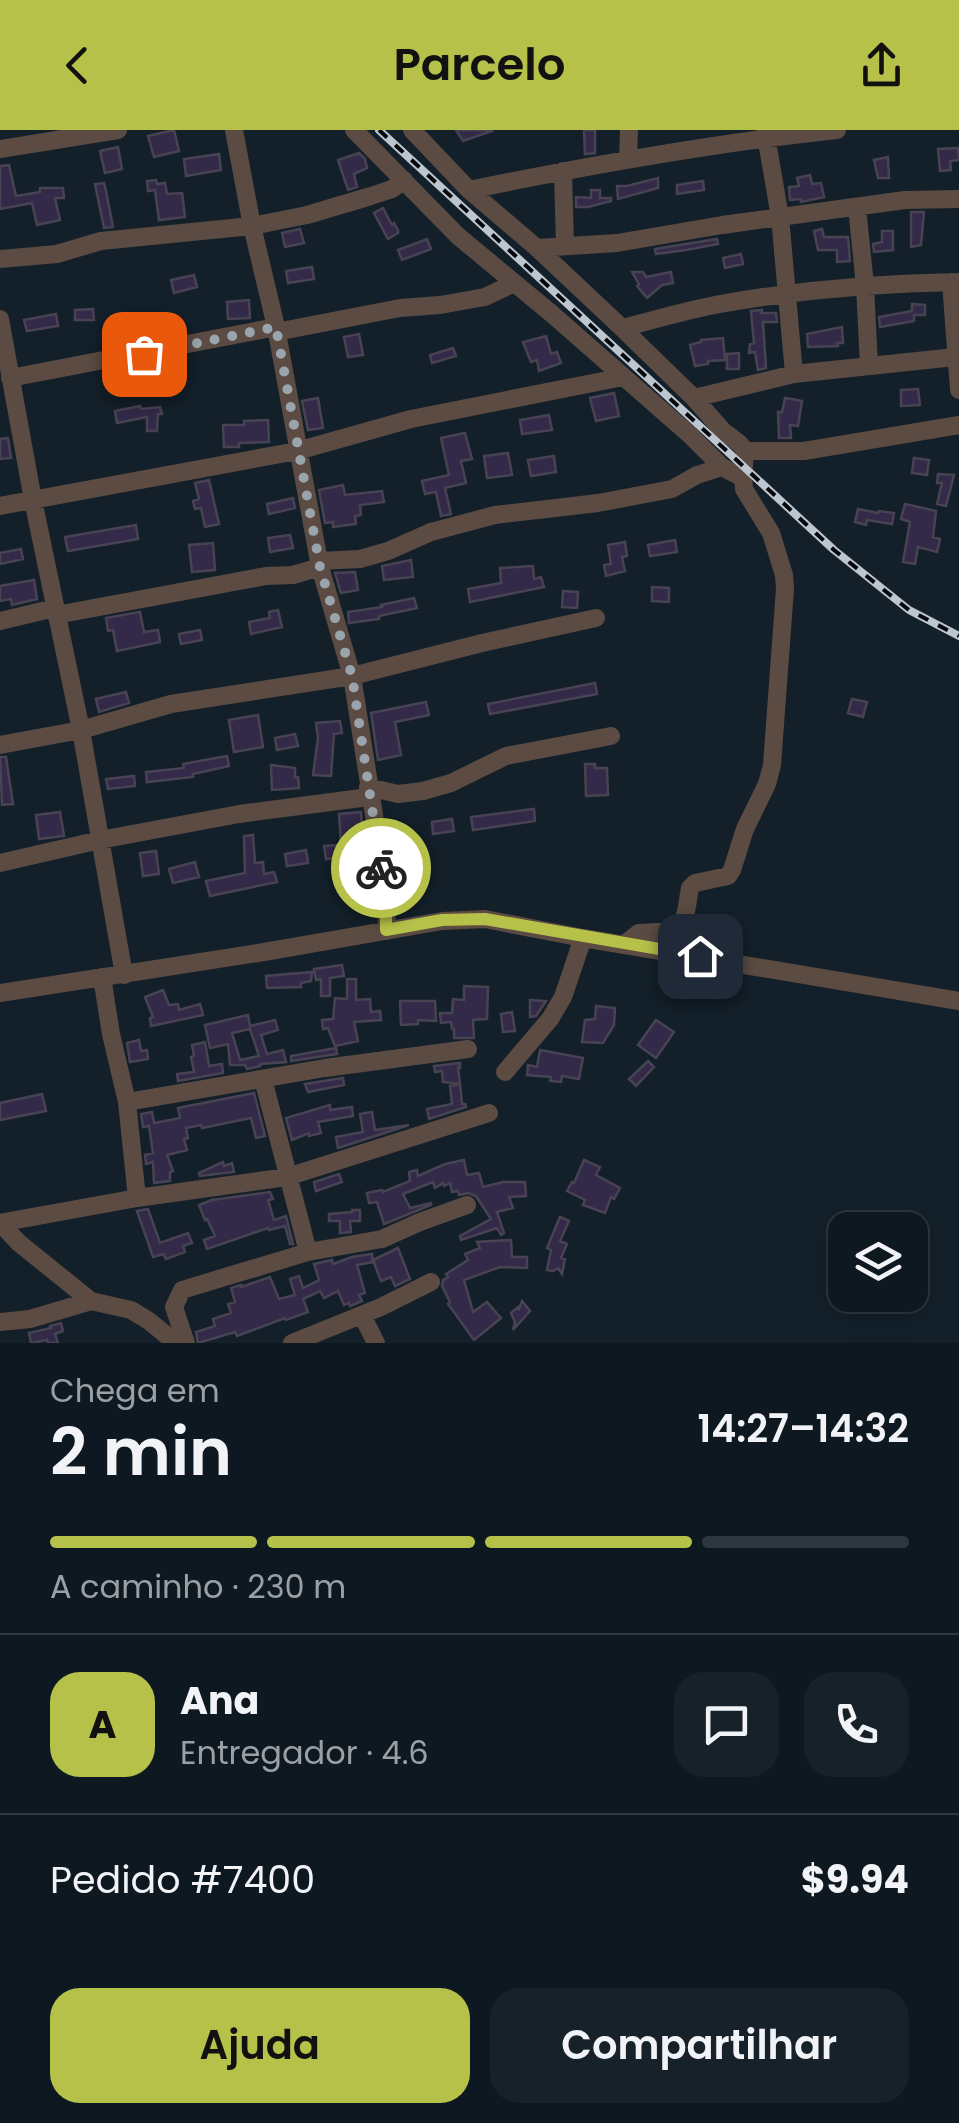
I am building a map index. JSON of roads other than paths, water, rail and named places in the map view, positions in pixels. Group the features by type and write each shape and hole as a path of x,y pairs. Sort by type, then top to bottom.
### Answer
{"street":[{"path":"0,149 118,130"},
{"path":"234,130 320,564 352,676 386,900 386,930"},
{"path":"354,130 458,236 624,377 722,468 742,478"},
{"path":"412,130 469,190 622,328 745,452 804,451 959,426"},
{"path":"628,160 629,130"},
{"path":"469,190 765,134 837,130"},
{"path":"765,134 780,218 794,374"},
{"path":"563,171 565,246"},
{"path":"0,259 57,254 101,242 252,226 371,196 404,180"},
{"path":"537,248 617,243 905,200 959,200"},
{"path":"857,207 869,366"},
{"path":"622,328 718,304 788,294 908,282 955,282 959,390"},
{"path":"7,383 276,330 485,298 514,283"},
{"path":"0,319 7,383 81,730 124,975"},
{"path":"694,398 794,374 955,357"},
{"path":"0,506 297,451 411,419 624,377"},
{"path":"626,943 639,933 676,931 685,917 690,888 695,883 728,876 767,784 774,744 785,589 771,533 744,489 745,452"},
{"path":"0,622 248,579 293,575 320,564 388,551 431,532 495,515 672,489 697,474 722,468"},
{"path":"293,575 330,599"},
{"path":"0,745 81,730 171,704 352,676 596,618"},
{"path":"0,863 239,814 369,792 398,794 424,790 451,783 506,756 611,736"},
{"path":"0,993 442,920 485,919 959,1001"},
{"path":"505,1072 550,1019 563,997 583,938"},
{"path":"102,976 127,1102 137,1198"},
{"path":"127,1102 374,1060 468,1049"},
{"path":"263,1078 308,1252"},
{"path":"0,1223 137,1198 287,1177 489,1113"},
{"path":"186,1343 174,1308 182,1290 308,1252 382,1239 468,1205"},
{"path":"0,1223 91,1302 130,1310 176,1343"},
{"path":"292,1343 431,1282"},
{"path":"0,1322 30,1320 91,1302"},
{"path":"362,1315 376,1343"}],"railway":[{"path":"379,130 834,550 909,610 959,636"}]}
